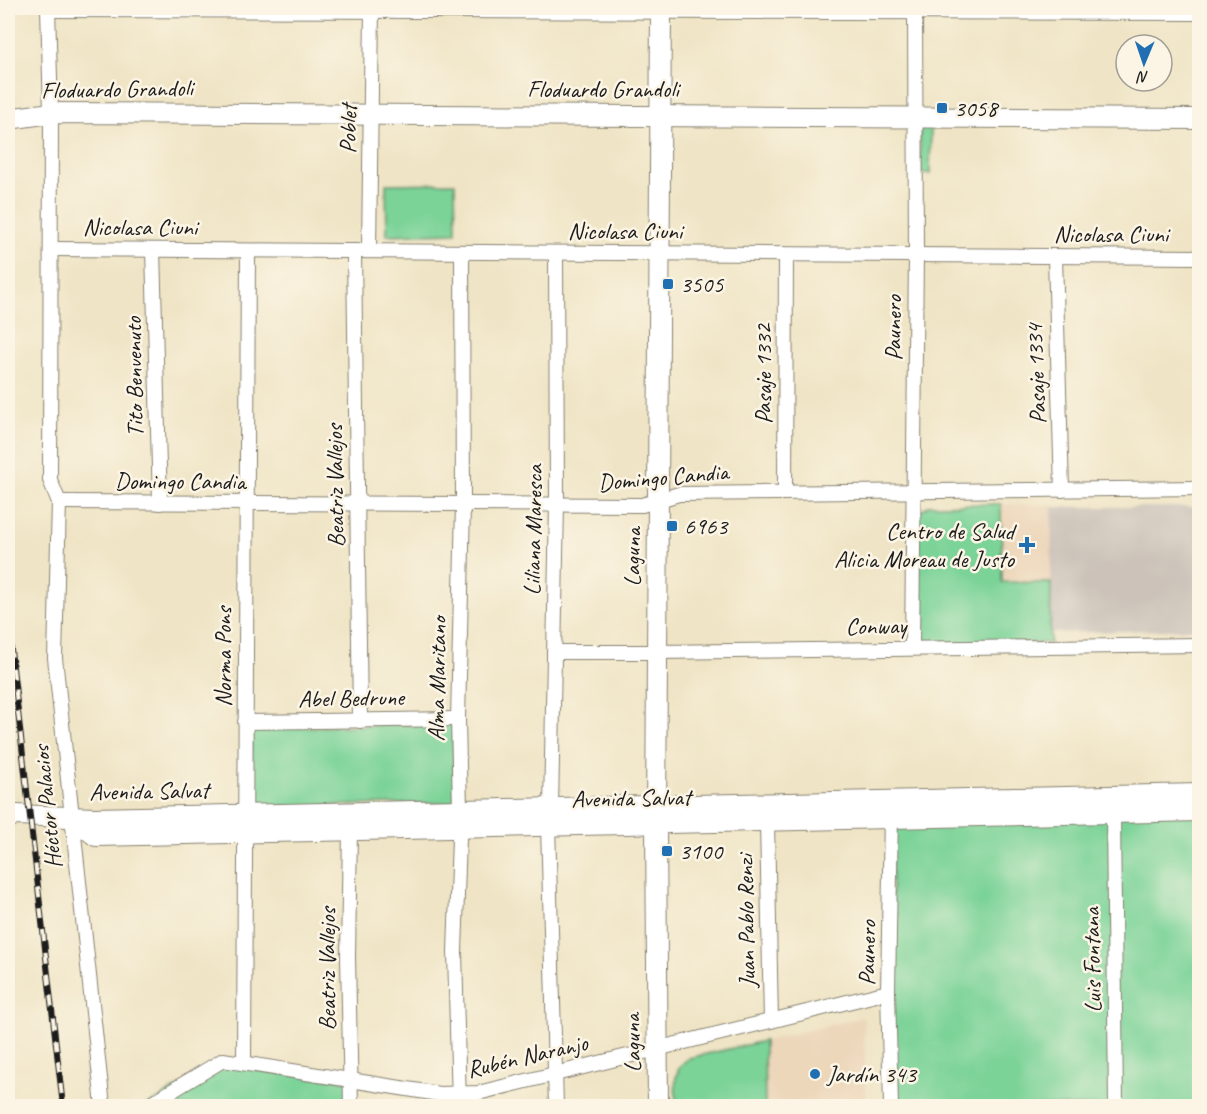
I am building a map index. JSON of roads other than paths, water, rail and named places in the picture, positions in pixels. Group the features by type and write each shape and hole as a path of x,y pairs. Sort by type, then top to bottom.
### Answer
{"street":[{"path":"48,9 915,10 1200,13"},
{"name":"Héctor Palacios","path":"48,9 51,113 50,480 59,502 55,658 103,1107"},
{"name":"Poblet","path":"369,252 372,9"},
{"name":"Laguna","path":"658,1107 656,814 661,10"},
{"name":"Paunero","path":"912,648 916,255 915,10"},
{"name":"Floduardo Grandoli","path":"8,119 51,113 1200,119"},
{"name":"Nicolasa Ciuni","path":"51,249 1200,257"},
{"name":"Tito Benvenuto","path":"153,250 160,503"},
{"name":"Norma Pons","path":"244,1063 248,251"},
{"name":"Beatriz Vallejos","path":"354,251 360,721"},
{"name":"Alma Maritano","path":"459,1100 455,951 460,819 458,719 463,505 462,252"},
{"name":"Liliana Maresca","path":"556,253 557,505 549,817 556,1107"},
{"name":"Pasaje 1332","path":"785,493 786,255"},
{"name":"Pasaje 1334","path":"1055,257 1062,490"},
{"name":"Domingo Candia","path":"59,502 642,506 679,494 1200,488"},
{"name":"Conway","path":"554,652 1200,645"},
{"name":"Abel Bedrune","path":"245,722 458,719"},
{"name":"Avenida Salvat","path":"245,824 891,809 1200,794"},
{"name":"Paunero","path":"891,809 888,992 891,1107"},
{"name":"Avenida Salvat","path":"656,814 767,821 891,809 1113,813 1200,811"},
{"name":"Luis Fontana","path":"1113,813 1116,1107"},
{"name":"Avenida Salvat","path":"10,815 350,830 460,819"},
{"name":"Juan Pablo Renzi","path":"767,821 771,1021"},
{"name":"Beatriz Vallejos","path":"350,830 348,957 351,1107"},
{"name":"Rubén Naranjo","path":"147,1107 223,1060 439,1094 459,1100 478,1093 888,992"}],"railway":[{"path":"8,624 63,1106"}],"place":[{"name":"3058","path":"942,108"},
{"name":"3505","path":"668,284"},
{"name":"6963","path":"672,526"},
{"name":"Centro de Salud Alicia Moreau de Justo","path":"1027,545"},
{"name":"3100","path":"667,851"},
{"name":"Jardín 343","path":"815,1074"}]}
